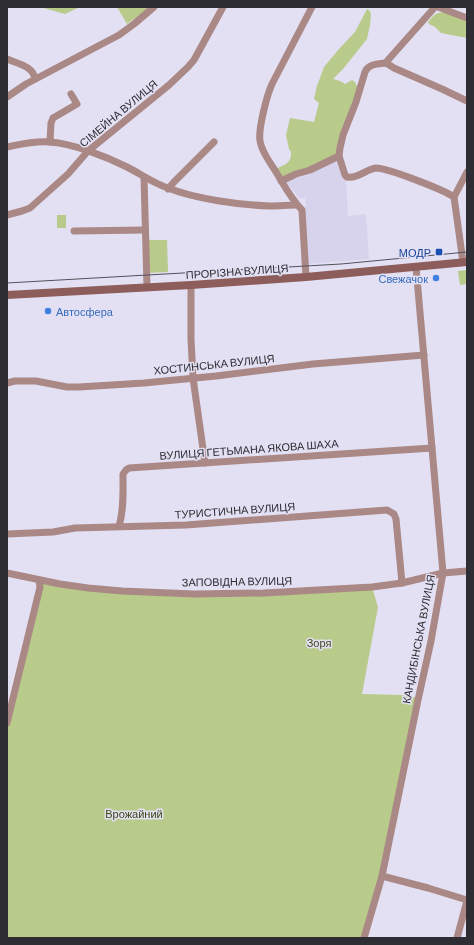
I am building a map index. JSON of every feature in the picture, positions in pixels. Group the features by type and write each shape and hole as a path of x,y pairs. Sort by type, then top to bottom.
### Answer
{"main road":[{"name":"ПРОРІЗНА ВУЛИЦЯ","path":"7,295 306,277 465,262"}],"street":[{"path":"7,97 26,84 119,35 154,7"},
{"name":"СІМЕЙНА ВУЛИЦЯ","path":"7,214 30,208 68,174 88,151 169,85 188,67 198,54 223,7"},
{"path":"306,277 302,210 281,181 263,151 260,141 260,132 268,95 272,84 312,7"},
{"path":"435,7 386,63 366,68 356,102 343,135 339,156 343,170 347,177 355,177 371,169 380,168 419,181 454,197"},
{"path":"438,7 467,18"},
{"path":"7,59 32,71 35,80"},
{"path":"386,63 467,101"},
{"path":"50,142 51,123 54,118 77,104 71,94"},
{"path":"7,147 31,143 50,142 71,146 88,151 127,167 168,189 197,196 245,204 269,206 297,205"},
{"path":"168,189 214,142"},
{"path":"281,181 296,174 310,170 339,156"},
{"path":"465,262 454,197 467,172"},
{"path":"144,176 147,287"},
{"path":"74,231 145,230"},
{"name":"КАНДИБІНСЬКА ВУЛИЦЯ","path":"364,938 382,876 431,640 443,573 416,267"},
{"path":"191,285 193,378 205,462"},
{"name":"ХОСТИНСЬКА ВУЛИЦЯ","path":"7,383 15,381 36,381 67,387 79,387 144,383 313,364 424,355"},
{"name":"ВУЛИЦЯ ГЕТЬМАНА ЯКОВА ШАХА","path":"119,526 122,513 123,474 129,468 432,448"},
{"name":"ТУРИСТИЧНА ВУЛИЦЯ","path":"7,534 53,532 75,528 186,525 387,510 394,514 396,519 402,583"},
{"name":"ЗАПОВІДНА ВУЛИЦЯ","path":"7,573 88,588 194,594 264,593 372,587 402,583 443,573 467,571"},
{"path":"7,723 40,587 39,580"},
{"path":"382,876 467,900 457,938"}],"shaded area":[{"path":"338,160 346,180 348,216 366,214 369,259 305,264 302,210 306,209 305,198 299,198 286,182"}],"green space":[{"path":"40,7 80,7 65,14"},
{"path":"117,7 148,7 142,14 127,24"},
{"path":"367,9 370,11 371,15 367,39 333,79 345,84 352,80 355,82 359,91 339,156 281,181 274,170 286,164 291,156 286,135 290,118 314,122 319,103 314,99 324,67 355,32"},
{"path":"444,12 467,20 467,38 441,33 429,24 428,22 435,15"},
{"path":"57,215 66,215 66,228 57,228"},
{"path":"145,240 167,240 168,272 146,273"},
{"path":"467,270 467,284 460,285 458,271"},
{"name":"Врожайний","path":"39,580 60,584 194,594 372,587 378,607 362,694 403,695 418,698 382,876 364,938 7,938 7,723"}],"tram line":[{"path":"7,283 341,264 467,252"}],"place":[{"name":"МОДР","path":"439,252"},
{"name":"Свежачок","path":"436,278"},
{"name":"Автосфера","path":"48,311"}],"park label":[{"name":"Зоря","path":"319,642"}]}
